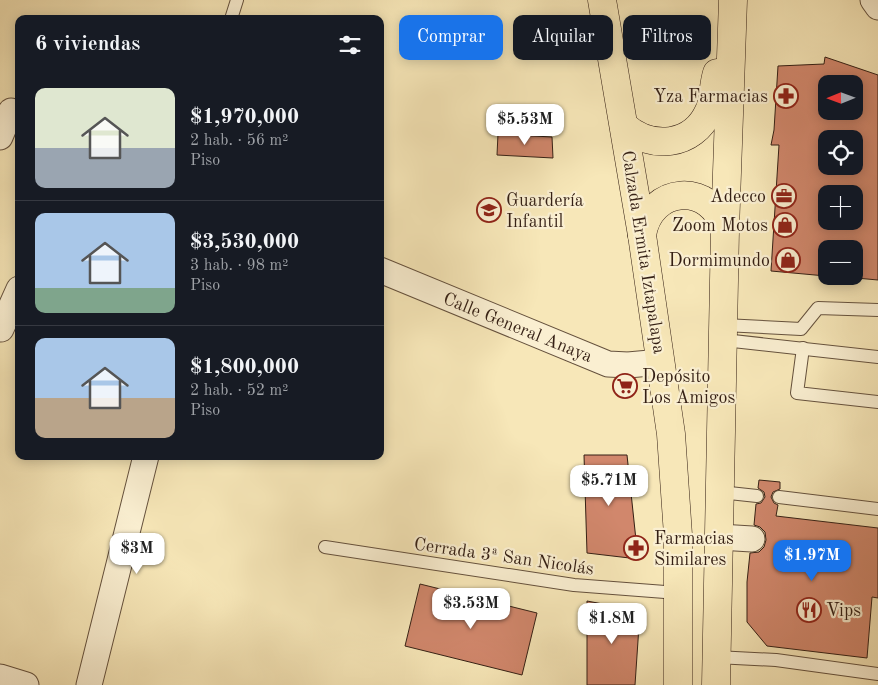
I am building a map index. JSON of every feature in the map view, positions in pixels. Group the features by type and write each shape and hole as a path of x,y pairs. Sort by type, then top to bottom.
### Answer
{"main road":[{"name":"Calzada Ermita Iztapalapa","path":"602,0 642,235 671,434 678,535 678,685"},
{"path":"716,685 725,230 731,33 734,0"},
{"path":"624,126 642,138 663,142 680,138 695,129 710,110 714,82 721,57 731,33"},
{"path":"642,235 643,225 654,207 662,201 681,195 701,199 710,204 723,220 725,230"}],"street":[{"path":"872,0 878,7"},
{"path":"0,137 10,110"},
{"name":"Calle General Anaya","path":"384,272 608,364 628,365 661,362"},
{"path":"1,329 15,299"},
{"path":"89,685 145,460"},
{"path":"719,537 752,539"},
{"path":"0,677 26,685"}],"lane":[{"path":"232,15 237,0"},
{"path":"724,333 801,330 818,308 878,310"},
{"path":"724,333 803,348 878,357"},
{"path":"803,348 797,393 878,402"},
{"path":"720,492 757,496"},
{"path":"779,497 878,509"},
{"name":"Cerrada 3ª San Nicolás","path":"325,547 574,586 678,593"},
{"path":"716,657 776,660 878,674"}],"building":[{"path":"825,57 878,75 878,280 863,279 863,240 818,240 818,275 771,271 779,145 771,145 774,130 778,66 824,64"},
{"path":"498,134 552,137 553,158 497,155"},
{"path":"584,455 627,455 638,559 587,553"},
{"path":"759,480 780,482 780,489 773,492 771,497 774,503 778,505 776,516 878,528 878,598 872,597 867,658 767,646 747,622 747,582 750,553 759,552 764,547 766,540 765,532 760,527 754,525 756,504 761,503 765,497 764,492 758,488"},
{"path":"420,584 537,613 522,675 405,646"},
{"path":"587,601 640,611 635,685 587,685"}],"place":[{"name":"Yza Farmacias","path":"786,96"},
{"name":"Adecco","path":"784,196"},
{"name":"Guardería Infantil","path":"489,210"},
{"name":"Zoom Motos","path":"785,225"},
{"name":"Dormimundo","path":"788,260"},
{"name":"Depósito Los Amigos","path":"625,386"},
{"name":"Farmacias Similares","path":"636,548"},
{"name":"Vips","path":"809,610"}]}
